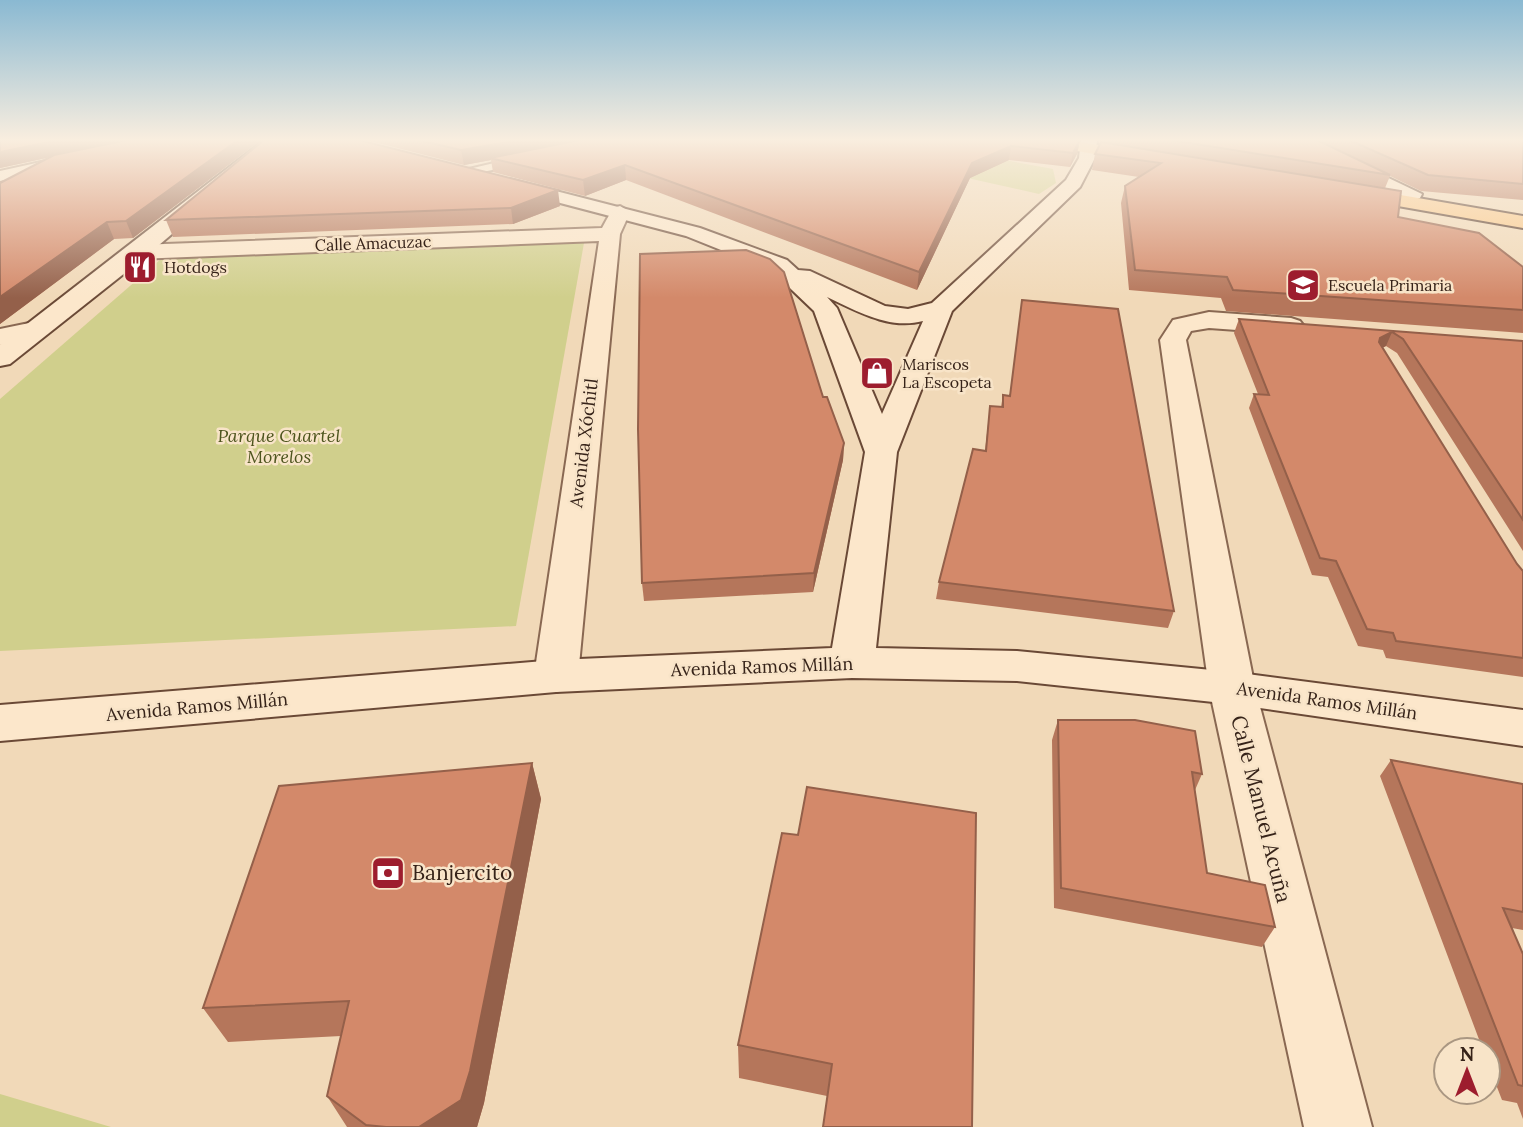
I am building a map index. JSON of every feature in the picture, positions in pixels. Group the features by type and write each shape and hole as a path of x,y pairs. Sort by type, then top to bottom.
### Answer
{"main road":[{"path":"1375,193 1522,219"},
{"path":"1401,193 1522,219"}],"street":[{"path":"0,358 210,193"},
{"path":"524,193 615,223 693,232 779,265 879,312 908,317 941,308"},
{"path":"852,663 881,452 941,308 1064,193"},
{"name":"Calle Amacuzac","path":"137,252 615,223"},
{"name":"Avenida Xóchitl","path":"556,676 615,223"},
{"path":"779,265 825,309 881,452"},
{"name":"Calle Manuel Acuña","path":"1318,328 1209,320 1182,326 1173,340 1232,688 1338,1127"},
{"path":"0,337 34,330"},
{"name":"Avenida Ramos Millán","path":"0,723 556,676 852,663 1017,666 1232,688 1523,728"}],"green space":[{"name":"Parque Cuartel Morelos","path":"584,243 516,626 0,651 0,399 161,259"},
{"path":"0,1094 111,1127 0,1127"}],"building":[{"path":"0,193 165,193 126,221 107,222 0,297"},
{"path":"200,193 551,193 511,208 166,220"},
{"path":"701,193 958,193 919,272"},
{"path":"1126,193 1401,193 1398,217 1479,233 1523,267 1523,310 1233,290 1227,277 1135,270"},
{"path":"746,250 770,259 784,272 823,397 827,397 844,443 814,573 642,583 638,429 640,254"},
{"path":"1022,300 1118,309 1174,611 939,582 973,449 986,451 990,406 1003,407 1003,395 1010,396"},
{"path":"1239,319 1523,341 1523,520 1403,339 1392,332 1380,338 1379,342 1523,571 1523,658 1396,641 1393,633 1367,629 1336,561 1320,558 1254,394 1269,395"},
{"path":"1058,720 1135,720 1195,731 1202,774 1192,772 1207,873 1265,885 1275,927 1061,888"},
{"path":"1391,760 1523,784 1523,912 1503,908 1523,954 1523,1086 1518,1085 1502,1044 1502,1036 1499,1036"},
{"path":"532,763 470,1071 461,1100 419,1127 386,1127 366,1125 327,1096 349,1001 203,1008 279,786"},
{"path":"807,787 976,813 972,1127 823,1127 832,1064 738,1045 782,833 798,835"}],"place":[{"name":"Hotdogs","path":"140,267"},
{"name":"Escuela Primaria","path":"1303,285"},
{"name":"Mariscos La Escopeta","path":"877,373"},
{"name":"Banjercito","path":"388,873"}]}
